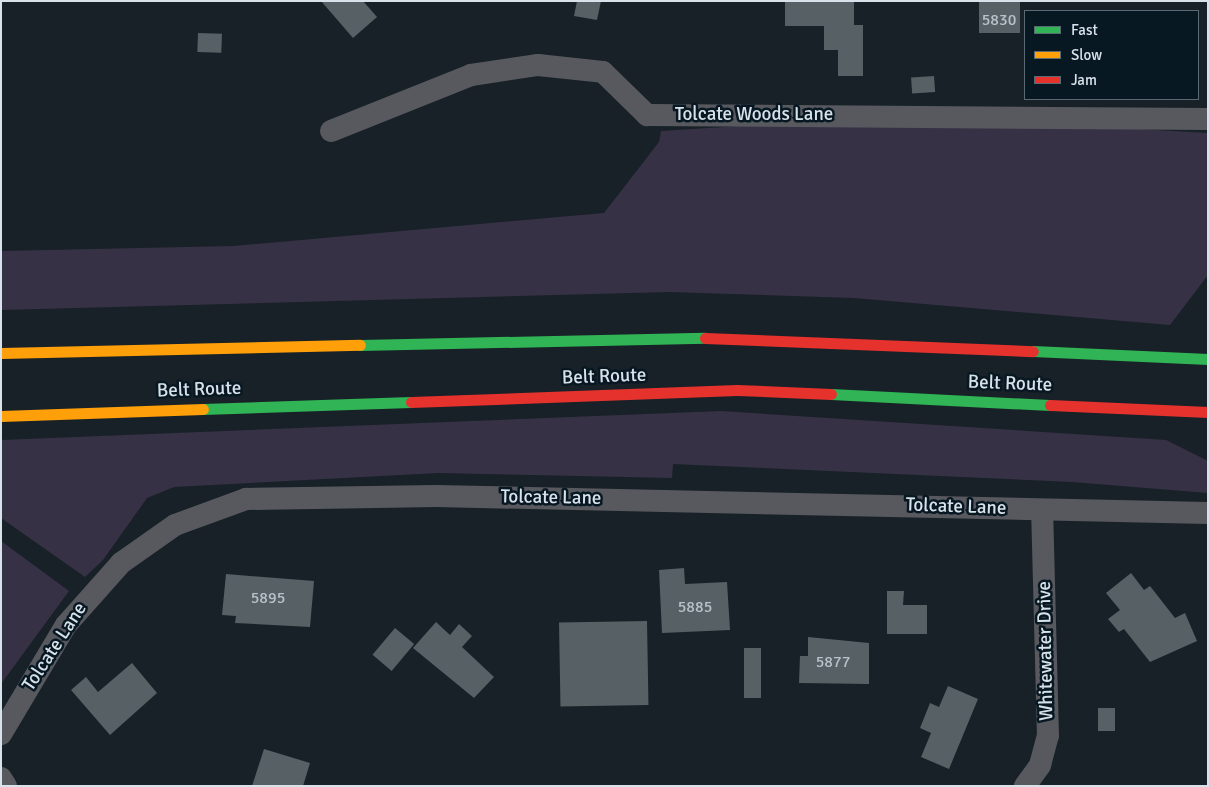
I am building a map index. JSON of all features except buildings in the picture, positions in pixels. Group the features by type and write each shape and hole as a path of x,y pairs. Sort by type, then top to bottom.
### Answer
{"highway":[{"name":"Belt Route","path":"1,353 742,337 1208,359"},
{"name":"Belt Route","path":"1,416 737,390 1164,408 1208,412"}],"street":[{"name":"Tolcate Woods Lane","path":"332,131 471,75 538,65 603,72 647,115 1208,119"},
{"name":"Tolcate Lane","path":"1,734 66,625 121,563 175,524 246,499 436,496 1208,513"},
{"name":"Whitewater Drive","path":"1025,786 1040,765 1048,736 1042,510"},
{"path":"1,778 6,786"}],"shaded area":[{"path":"772,124 1086,126 1208,133 1208,275 1170,325 854,298 669,292 1,310 1,251 233,246 604,213 659,142 661,131"},
{"path":"721,411 1166,440 1208,461 1208,493 1072,482 673,464 672,478 438,473 174,487 147,498 103,560 85,577 1,518 1,440"},
{"path":"1,541 69,591 1,684"}],"traffic: fast":[{"path":"360,345 705,338"},
{"path":"1033,351 1208,359"},
{"path":"831,394 1050,405"},
{"path":"203,409 411,402"}],"traffic: slow":[{"path":"1,353 360,345"},
{"path":"1,416 203,409"}],"traffic: jam":[{"path":"705,338 1033,351"},
{"path":"411,402 737,390 831,394"},
{"path":"1050,405 1208,412"}]}
